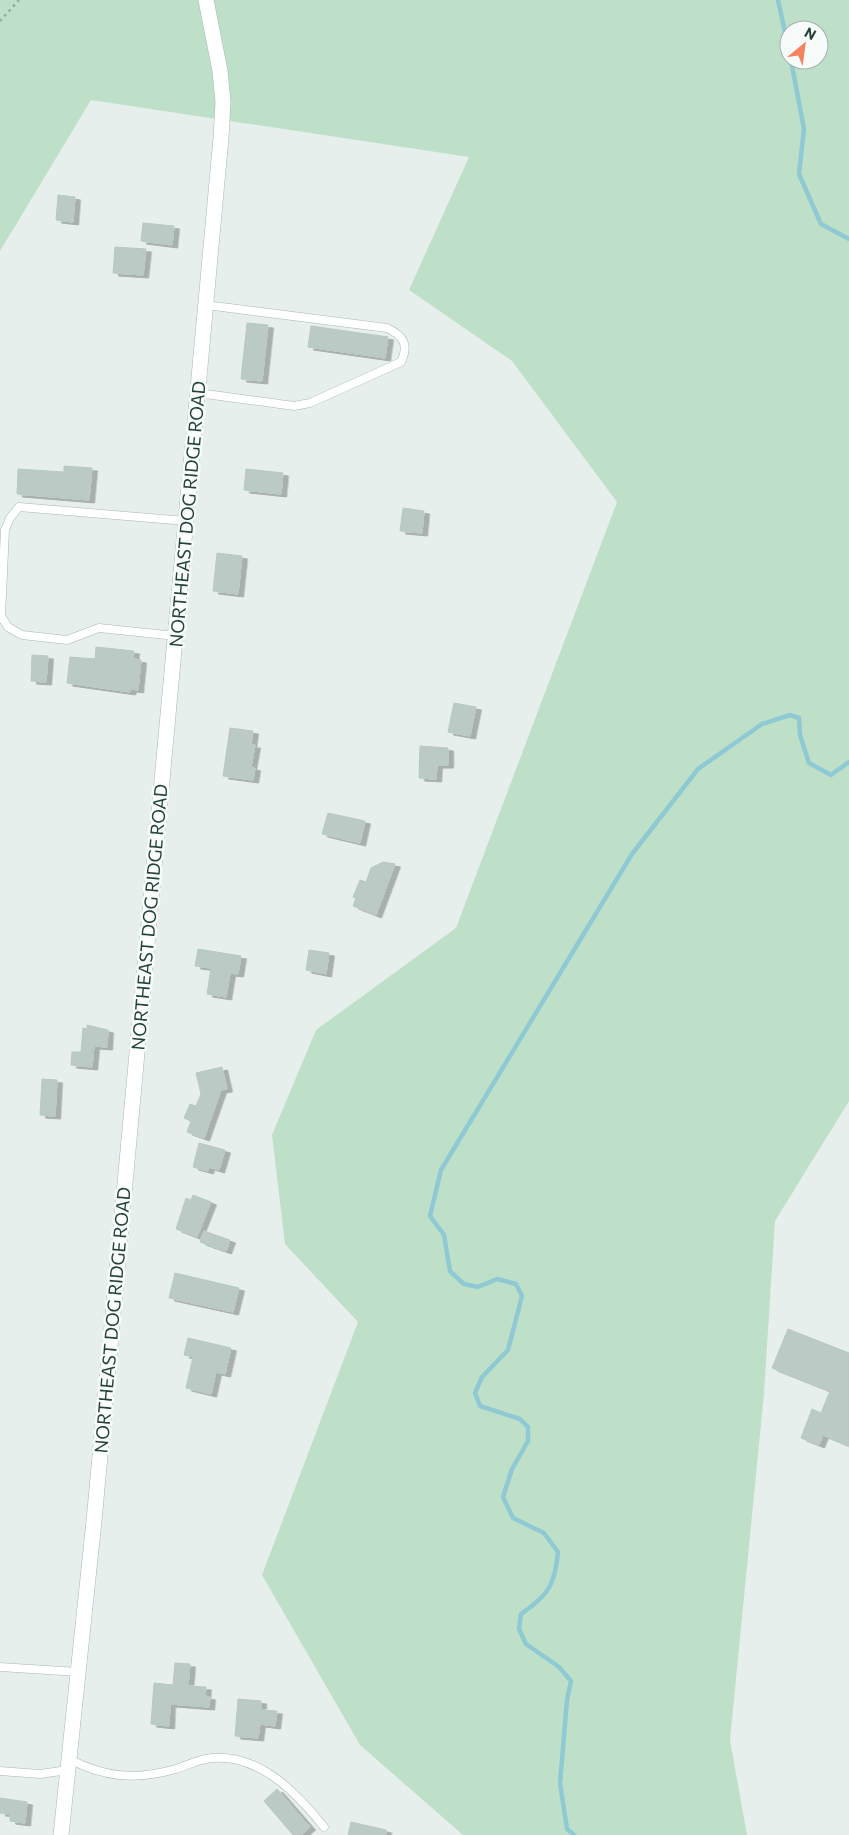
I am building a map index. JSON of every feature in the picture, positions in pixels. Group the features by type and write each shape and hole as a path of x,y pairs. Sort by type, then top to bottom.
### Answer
{"street":[{"name":"NORTHEAST DOG RIDGE ROAD","path":"61,1835 176,636 223,102 220,71 206,0"}],"lane":[{"path":"198,393 294,406 401,362 406,352 404,341 398,333 387,328 206,305"},
{"path":"176,636 99,628 68,640 22,634 8,627 1,616 5,530 10,518 19,507 186,521"},
{"path":"0,1667 78,1672"},
{"path":"0,1771 40,1774 69,1764 100,1773 122,1776 149,1775 213,1758 240,1761 259,1768 288,1786 324,1827"}],"path":[{"path":"0,21 19,0"}],"green space":[{"path":"0,0 849,0 849,1101 775,1221 764,1393 730,1740 747,1835 463,1835 360,1745 262,1575 358,1322 285,1244 272,1135 316,1030 456,928 617,502 512,361 409,290 469,157 91,100 0,251"}],"building":[{"path":"58,195 75,197 73,222 56,220"},
{"path":"143,223 174,226 172,245 141,241"},
{"path":"115,247 146,249 143,275 113,273"},
{"path":"247,323 268,325 262,381 241,379"},
{"path":"311,326 388,337 385,358 308,347"},
{"path":"64,466 92,468 89,500 17,494 18,469 64,472"},
{"path":"246,469 283,473 281,494 244,490"},
{"path":"403,508 424,511 422,533 400,531"},
{"path":"217,553 242,556 238,594 213,591"},
{"path":"96,647 134,651 133,659 141,660 138,690 131,689 130,692 67,683 70,657 95,659"},
{"path":"32,655 48,656 46,682 31,681"},
{"path":"454,703 476,707 470,736 448,732"},
{"path":"230,728 253,731 251,745 255,745 251,767 255,768 253,780 223,776"},
{"path":"420,746 448,748 448,765 437,765 436,779 419,778"},
{"path":"328,813 365,821 360,843 322,834"},
{"path":"383,862 395,864 376,915 353,906 356,898 353,897 360,880 366,882 371,868"},
{"path":"198,949 241,956 238,974 230,973 226,997 207,994 211,968 195,966"},
{"path":"309,950 329,953 326,974 306,970"},
{"path":"87,1025 108,1030 107,1047 94,1046 92,1067 71,1065 72,1052 81,1052 83,1028 87,1029"},
{"path":"222,1067 227,1089 221,1090 204,1138 187,1132 191,1121 184,1118 190,1104 196,1106 201,1094 196,1073"},
{"path":"42,1079 57,1080 55,1116 40,1115"},
{"path":"199,1143 225,1150 219,1170 209,1167 208,1171 193,1167"},
{"path":"193,1195 211,1202 197,1237 176,1229 186,1198 191,1200"},
{"path":"204,1231 230,1240 226,1251 200,1242"},
{"path":"175,1273 239,1288 233,1312 169,1298"},
{"path":"788,1329 849,1353 849,1446 823,1435 819,1445 801,1438 812,1409 821,1413 830,1391 772,1368"},
{"path":"188,1338 231,1348 225,1374 216,1372 211,1394 186,1388 193,1357 184,1355"},
{"path":"175,1663 190,1664 188,1686 206,1687 205,1696 210,1697 209,1707 170,1704 169,1726 151,1724 154,1683 173,1685"},
{"path":"238,1699 261,1701 261,1710 277,1711 275,1726 260,1724 258,1738 235,1736"},
{"path":"277,1789 310,1827 301,1835 293,1835 264,1801"},
{"path":"0,1798 27,1802 25,1823 10,1821 10,1814 0,1813"},
{"path":"351,1822 386,1830 386,1835 348,1835"}],"waterway":[{"path":"778,0 782,20"},
{"path":"793,70 804,129 799,174 821,224 849,239"},
{"path":"574,1835 567,1829 560,1783 567,1700 571,1681 559,1667 526,1644 519,1629 521,1614 538,1601 549,1588 555,1573 558,1552 544,1533 513,1518 503,1497 512,1469 528,1441 528,1427 520,1419 480,1406 475,1393 482,1377 508,1350 522,1296 516,1284 497,1279 478,1287 464,1284 450,1271 444,1235 430,1216 441,1170 632,854 698,769 762,724 790,715 799,718 800,735 809,763 831,775 849,762"}]}
